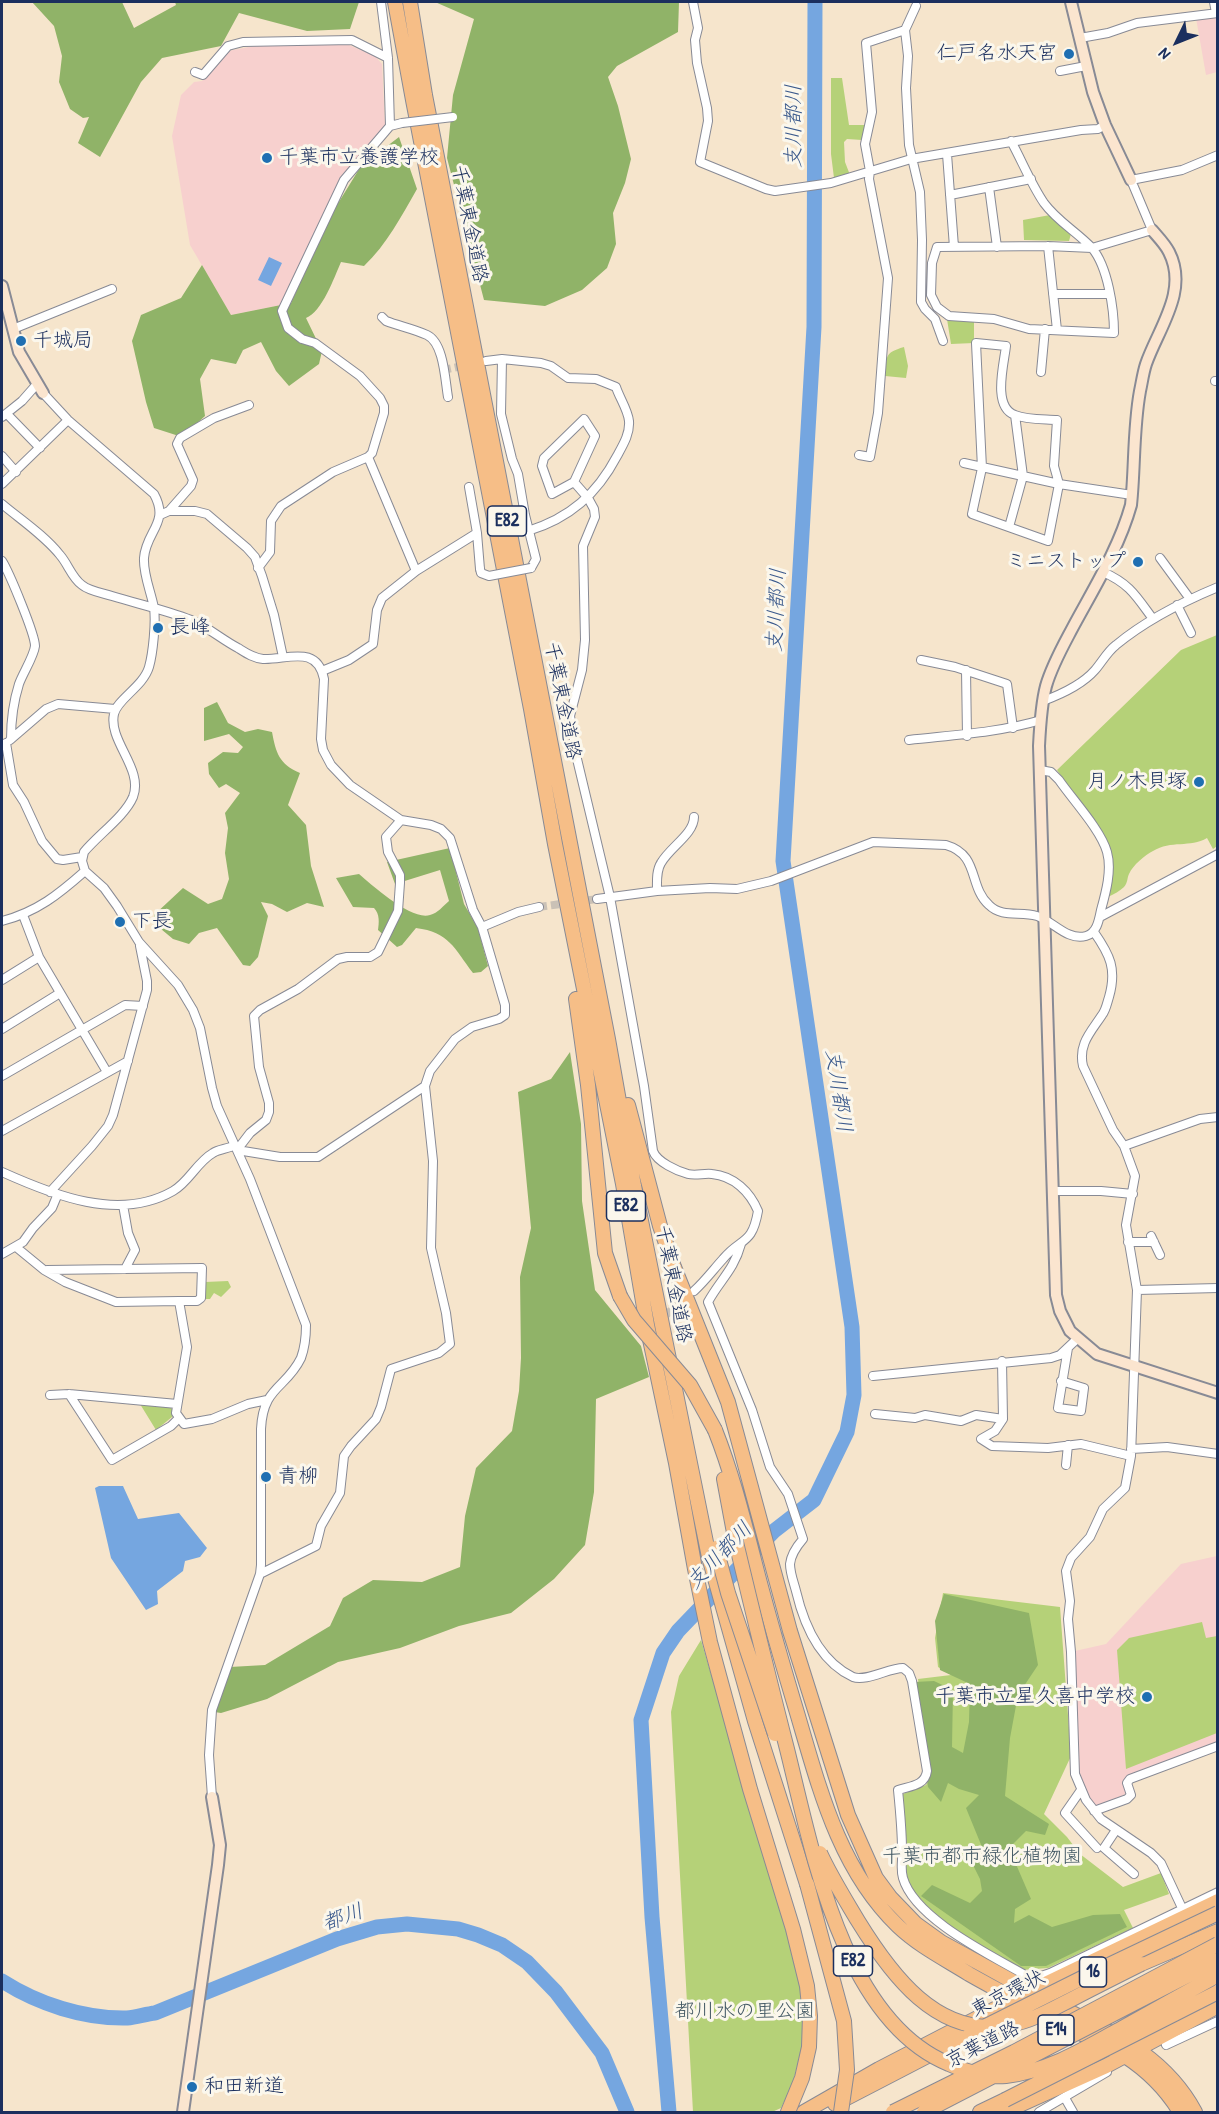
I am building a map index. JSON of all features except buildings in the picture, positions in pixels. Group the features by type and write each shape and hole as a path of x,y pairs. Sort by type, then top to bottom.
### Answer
{"highway":[{"name":"千葉東金道路","path":"395,2 555,844"},
{"name":"千葉東金道路","path":"410,2 425,95 608,1039 634,1186 679,1407 688,1428 712,1552"},
{"name":"E82","path":"555,844 557,896 588,1085 605,1253 620,1296 634,1320 690,1385 715,1430 735,1539 813,1853 830,1906 854,1964 869,1993 888,2018 912,2041 944,2062 975,2074 1005,2076 1043,2068 1070,2056 1218,1975"},
{"name":"E82","path":"555,844 623,1184 647,1325 710,1642 750,1789 804,1971 810,2016 809,2047 802,2078 788,2112"},
{"path":"608,1039 622,1080 660,1226 728,1402 777,1588 848,1815 876,1878 905,1913 928,1933 1031,1985 1139,2049 1169,2074 1195,2112"},
{"path":"715,1430 740,1504 764,1598 813,1768 848,1860 863,1885 899,1927 918,1942 1014,1999 1125,2056 1158,2082 1180,2112"},
{"name":"E82","path":"712,1552 728,1626 807,1884 844,2021 847,2070 841,2112"},
{"name":"E82","path":"712,1552 788,1772 825,1862 876,1950 898,1979 934,2010 970,2024 996,2027 1008,2025 1045,2013 1141,1964 1218,1931"},
{"path":"804,2112 879,2069 1014,1999 1031,1985 1217,1894"},
{"name":"東京環状","path":"817,2112 1090,1974 1218,1913"},
{"name":"京葉道路","path":"893,2112 1014,2052 1218,1944"},
{"name":"京葉道路","path":"924,2112 1218,1960"},
{"path":"1005,2106 1218,1992"},
{"path":"980,2112 1005,2106 1106,2066 1218,2006"}],"street":[{"path":"381,2 388,58 390,126"},
{"path":"693,2 698,28 695,40 696,63 708,121 700,162 766,189 775,191 831,183 911,159 1011,141 1098,129 1105,125"},
{"path":"1071,2 1093,92 1105,125 1152,230 1172,260 1175,290 1169,314 1146,364 1142,380 1132,495 1127,518 1103,572 1055,661 1043,701 1039,746 1056,1294 1064,1321 1077,1339 1097,1354 1218,1394"},
{"path":"1080,38 1108,33 1137,23 1217,13 1214,2"},
{"path":"916,6 905,30 908,56 906,88 908,133 911,159 920,192 921,302 935,319 943,341"},
{"path":"859,454 870,457 873,442 882,377 888,278 869,179 866,144 872,112 866,43 905,30"},
{"path":"195,72 203,75 228,46 243,42 352,40 388,58"},
{"path":"1060,71 1086,66"},
{"path":"258,568 270,552 271,521 281,506 333,472 368,457 372,453 384,413 384,406 380,398 360,376 331,357 315,343 302,339 288,328 282,311 344,180 390,126 453,117"},
{"path":"1011,141 1044,203 1059,220 1092,248 1099,259 1110,294 1114,333 1029,329 994,319 949,316 937,307 931,295 932,263 937,247 1092,248 1152,230"},
{"path":"947,154 954,247"},
{"path":"1131,180 1182,170 1218,155"},
{"path":"950,195 1031,179"},
{"path":"989,187 997,247"},
{"path":"1048,246 1057,330"},
{"path":"2,286 19,352 40,389 68,420 154,494 159,504 160,515 144,555 154,609 150,665 140,684 115,709 114,727 132,774 134,790 126,808 88,847 82,857 82,866 104,888 139,942 177,985 193,1010 200,1028 217,1106 267,1222 306,1326 305,1345 301,1357 267,1400 261,1420 260,1574 212,1710 209,1755 212,1797 220,1845 183,2112"},
{"path":"13,329 112,289"},
{"path":"1053,294 1110,294"},
{"path":"382,317 386,321 428,335 434,341 439,348 448,397"},
{"path":"1041,372 1045,329"},
{"path":"976,344 1006,346 1001,397 1004,408 1015,415 1057,420 1054,466 1059,484 1048,541 972,514 982,468 976,344"},
{"path":"469,487 481,573 489,576 531,568 536,559 528,531 518,474 501,414 502,359"},
{"path":"486,361 502,359 541,363 551,366 568,378 596,379 616,387 629,421 626,439 609,470 588,498 555,521 528,531"},
{"path":"40,389 4,416 40,448"},
{"path":"169,511 191,486 193,480 177,444 180,438 214,418 249,405"},
{"path":"1009,527 1023,477 1015,415"},
{"path":"584,419 595,436 574,482 552,494 542,466 544,458 584,419"},
{"path":"2,484 68,420"},
{"path":"2,456 16,472"},
{"path":"368,457 416,571"},
{"path":"964,463 1059,484 1132,495"},
{"path":"574,482 588,498 594,509 595,517 583,546 585,640 582,670 570,716 577,759 610,897 644,1086 653,1151 658,1159 689,1174 712,1173 724,1177 748,1192 758,1211 753,1232 729,1252 694,1292"},
{"path":"2,504 61,555 82,585 190,620 212,630 224,640 255,658 304,657 318,665 324,679 321,730 323,750 331,765 345,781 401,820 431,825 441,829 450,838 473,910 482,927 505,1005 505,1015 500,1019 472,1027 455,1039 430,1071 425,1086 433,1161 431,1248 446,1313 450,1344 439,1353 391,1370 376,1419 344,1456 340,1492 321,1526 316,1546 260,1574"},
{"path":"160,515 169,511 195,511 207,514 255,557 274,615 283,657"},
{"path":"322,672 349,660 374,644 377,610 382,598 416,571 477,533"},
{"path":"1160,558 1190,599"},
{"path":"2,561 9,572 34,643 32,656 18,686 6,742 13,784 42,841 57,859 82,857"},
{"path":"1103,572 1119,579 1130,588 1153,619"},
{"path":"1043,701 1063,694 1094,672 1113,647 1153,619 1177,605 1218,587"},
{"path":"1177,605 1191,633"},
{"path":"921,660 966,670 1007,684 1013,728"},
{"path":"966,670 967,736"},
{"path":"6,742 46,709 58,704 115,709"},
{"path":"909,740 967,736 1013,728 1041,720"},
{"path":"597,899 657,891 737,889 771,881 873,842 946,844 964,854 988,905 998,911 1035,915 1068,934 1076,937 1086,936 1094,932 1100,917 1108,873 1108,859 1104,843 1059,780 1051,772 1040,770"},
{"path":"657,891 660,864 674,845 692,828 694,817"},
{"path":"236,1148 266,1120 269,1112 269,1103 259,1067 254,1016 260,1010 298,989 338,959 370,957 378,952 398,911 400,875 388,852 386,837 401,820"},
{"path":"1100,917 1218,854"},
{"path":"2,921 23,915 54,897 86,871"},
{"path":"482,927 518,912 539,907"},
{"path":"23,915 39,957 107,1072"},
{"path":"1094,932 1110,959 1113,977 1104,1012 1085,1041 1081,1057 1113,1130 1124,1146 1135,1176 1126,1225 1137,1290 1131,1453 1125,1488 1102,1509 1090,1537 1071,1558 1066,1571 1070,1601 1068,1619 1076,1774 1081,1790 1094,1812 1151,1853 1161,1863 1182,1908"},
{"path":"2,1254 23,1242 52,1208 53,1194 108,1126 118,1102 143,1006 147,981 139,942"},
{"path":"2,980 39,957"},
{"path":"2,1029 60,993"},
{"path":"2,1076 125,1005 143,1006"},
{"path":"2,1131 128,1061"},
{"path":"2,1172 53,1194 100,1203 137,1204 174,1191 214,1152 236,1148 280,1157 318,1157 425,1086"},
{"path":"1124,1146 1200,1119 1218,1117"},
{"path":"1053,1191 1133,1194"},
{"path":"123,1205 128,1233 135,1250 125,1269"},
{"path":"1128,1242 1153,1239 1160,1255"},
{"path":"741,1244 732,1269 715,1289 708,1302 752,1410 770,1467 788,1494 802,1539 790,1562 803,1620 820,1649 833,1663 857,1678 898,1668 906,1670 911,1676 927,1771 921,1783 898,1790 903,1852 902,1875 916,1903 1031,1985 1050,1973 1182,1908 1217,1894"},
{"path":"16,1247 44,1270 65,1282 116,1302 197,1301 201,1298 202,1268 44,1270"},
{"path":"1137,1290 1218,1288"},
{"path":"179,1301 188,1347 176,1413 184,1424 212,1419 248,1404 267,1400"},
{"path":"873,1376 1002,1361 1051,1358 1060,1355 1077,1339"},
{"path":"1061,1381 1084,1388 1081,1411 1058,1408 1061,1381 1068,1348"},
{"path":"1002,1361 1002,1419 995,1431 981,1439 992,1446 1048,1448 1081,1444 1131,1453 1167,1447 1218,1454"},
{"path":"50,1395 177,1404"},
{"path":"69,1395 112,1460 171,1426 179,1418"},
{"path":"875,1414 915,1418 925,1415 962,1420 976,1416 1002,1419"},
{"path":"1066,1465 1068,1445"},
{"path":"1094,1812 1127,1799 1131,1795 1127,1783 1130,1779 1218,1746"},
{"path":"1081,1790 1065,1813 1097,1848"},
{"path":"1116,1830 1104,1848 1134,1874"},
{"path":"1166,2045 1214,2023 1218,2032"},
{"path":"1039,2112 1107,2073 1106,2066"},
{"path":"1065,2098 1072,2112"}],"shaded area":[{"path":"1217,14 1217,72 1206,75 1196,18"},
{"name":"千葉市立養護学校","path":"265,44 349,45 375,56 382,64 385,125 342,180 282,305 231,315 190,245 172,136 181,95 194,82 202,81 228,51"},
{"name":"千葉市立星久喜中学校","path":"1217,1556 1217,1742 1126,1777 1124,1781 1127,1791 1124,1795 1097,1806 1092,1803 1079,1776 1075,1651 1106,1644 1181,1564"}],"green space":[{"path":"32,2 122,2 134,28 176,5 175,2 359,2 350,29 307,31 239,13 221,46 162,58 141,82 100,157 78,143 89,117 83,118 70,109 59,82 62,56 54,26"},
{"path":"435,2 679,2 678,32 617,66 608,77 631,159 625,183 613,213 616,244 607,268 582,290 545,306 484,300 447,158 453,95 474,19"},
{"path":"831,78 842,78 849,125 866,125 862,140 847,139 844,142 845,162 850,175 834,178 831,154"},
{"path":"399,137 417,189 380,249 364,266 341,262 322,302 312,315 306,318 322,351 319,364 289,386 276,371 261,342 243,350 236,364 211,359 200,379 205,416 182,437 154,428 132,341 141,315 181,298 202,265 231,315 291,303 329,218 361,166"},
{"path":"1050,215 1071,234 1069,241 1024,240 1023,220"},
{"path":"947,319 974,321 974,343 951,344"},
{"path":"904,347 908,366 906,378 885,376 888,356 893,351"},
{"path":"1217,635 1217,846 1213,849 1207,838 1194,843 1160,848 1140,861 1131,871 1124,887 1108,897 1112,864 1108,844 1057,770 1181,650"},
{"path":"217,702 228,723 245,732 258,729 272,732 275,746 283,762 300,773 288,805 306,825 311,866 324,907 307,903 287,912 272,904 261,902 268,916 258,957 250,966 243,965 217,928 199,933 189,944 173,939 155,924 154,915 183,888 208,904 222,899 229,879 225,853 228,828 225,813 240,793 226,784 219,788 209,774 208,763 223,752 238,753 243,747 229,734 204,741 204,708"},
{"path":"450,848 464,904 478,928 488,966 481,972 473,973 444,937 427,930 416,928 402,945 397,947 378,930 376,910 353,907 336,878 359,874 403,908 413,913 430,915 449,901 440,870 395,884 387,862"},
{"path":"570,1052 581,1124 582,1201 595,1290 641,1346 649,1377 596,1399 594,1492 585,1545 554,1579 511,1613 459,1626 400,1648 338,1662 267,1699 221,1713 208,1711 230,1667 265,1665 330,1626 343,1598 373,1580 422,1582 460,1567 465,1516 476,1468 512,1431 519,1391 520,1277 531,1228 518,1092 551,1079"},
{"path":"228,1281 231,1287 221,1297 214,1293 210,1299 205,1299 205,1282"},
{"path":"140,1404 170,1406 174,1412 172,1417 156,1430"},
{"name":"千葉市都市緑化植物園","path":"943,1593 1060,1607 1071,1756 1044,1814 1080,1854 1123,1887 1161,1873 1169,1894 1124,1910 1133,1928 1048,1968 1021,1970 955,1929 921,1904 908,1883 903,1794 926,1785 931,1777 918,1679 951,1675 938,1667 935,1638"},
{"path":"944,1594 1029,1613 1038,1665 1018,1695 1010,1738 1005,1796 1049,1824 1045,1835 1026,1831 1009,1848 1031,1899 1015,1909 1014,1923 1029,1915 1052,1927 1093,1915 1120,1914 1127,1927 1046,1966 1021,1966 921,1896 932,1885 970,1903 982,1891 980,1879 973,1865 982,1847 966,1808 979,1795 948,1783 941,1802 928,1787 914,1682 934,1681 953,1690 952,1747 963,1753 969,1722 970,1684 940,1670 935,1621"},
{"path":"1202,1622 1206,1638 1217,1636 1217,1733 1126,1769 1117,1650 1129,1638"},
{"name":"都川水の里公園","path":"701,1640 797,1969 803,2007 802,2045 793,2083 781,2108 772,2112 693,2112 671,1712 679,1676"}],"water":[{"path":"269,257 282,263 271,286 258,280"},
{"path":"123,1486 138,1519 179,1513 207,1548 200,1557 185,1561 183,1571 157,1591 158,1604 146,1610 111,1558 95,1488"}],"waterway":[{"name":"支川都川","path":"669,2112 652,1917 641,1720 663,1653 678,1631 774,1531 814,1500 847,1432 854,1395 852,1327 783,861 814,327 815,2"},
{"name":"都川","path":"2,1981 31,1997 62,2009 94,2016 127,2018 155,2013 337,1939 377,1927 407,1924 458,1929 502,1945 527,1962 556,1992 602,2053 627,2112"}],"tunnel":[{"path":"443,370 467,365"},
{"path":"539,907 597,899"},
{"path":"647,1331 688,1296"}],"place":[{"name":"仁戸名水天宮","path":"1069,54"},
{"name":"千葉市立養護学校","path":"267,158"},
{"name":"千城局","path":"21,341"},
{"name":"ミニストップ","path":"1138,562"},
{"name":"長峰","path":"158,628"},
{"name":"月ノ木貝塚","path":"1199,782"},
{"name":"下長","path":"120,922"},
{"name":"青柳","path":"266,1477"},
{"name":"千葉市立星久喜中学校","path":"1147,1697"},
{"name":"和田新道","path":"192,2087"}]}
